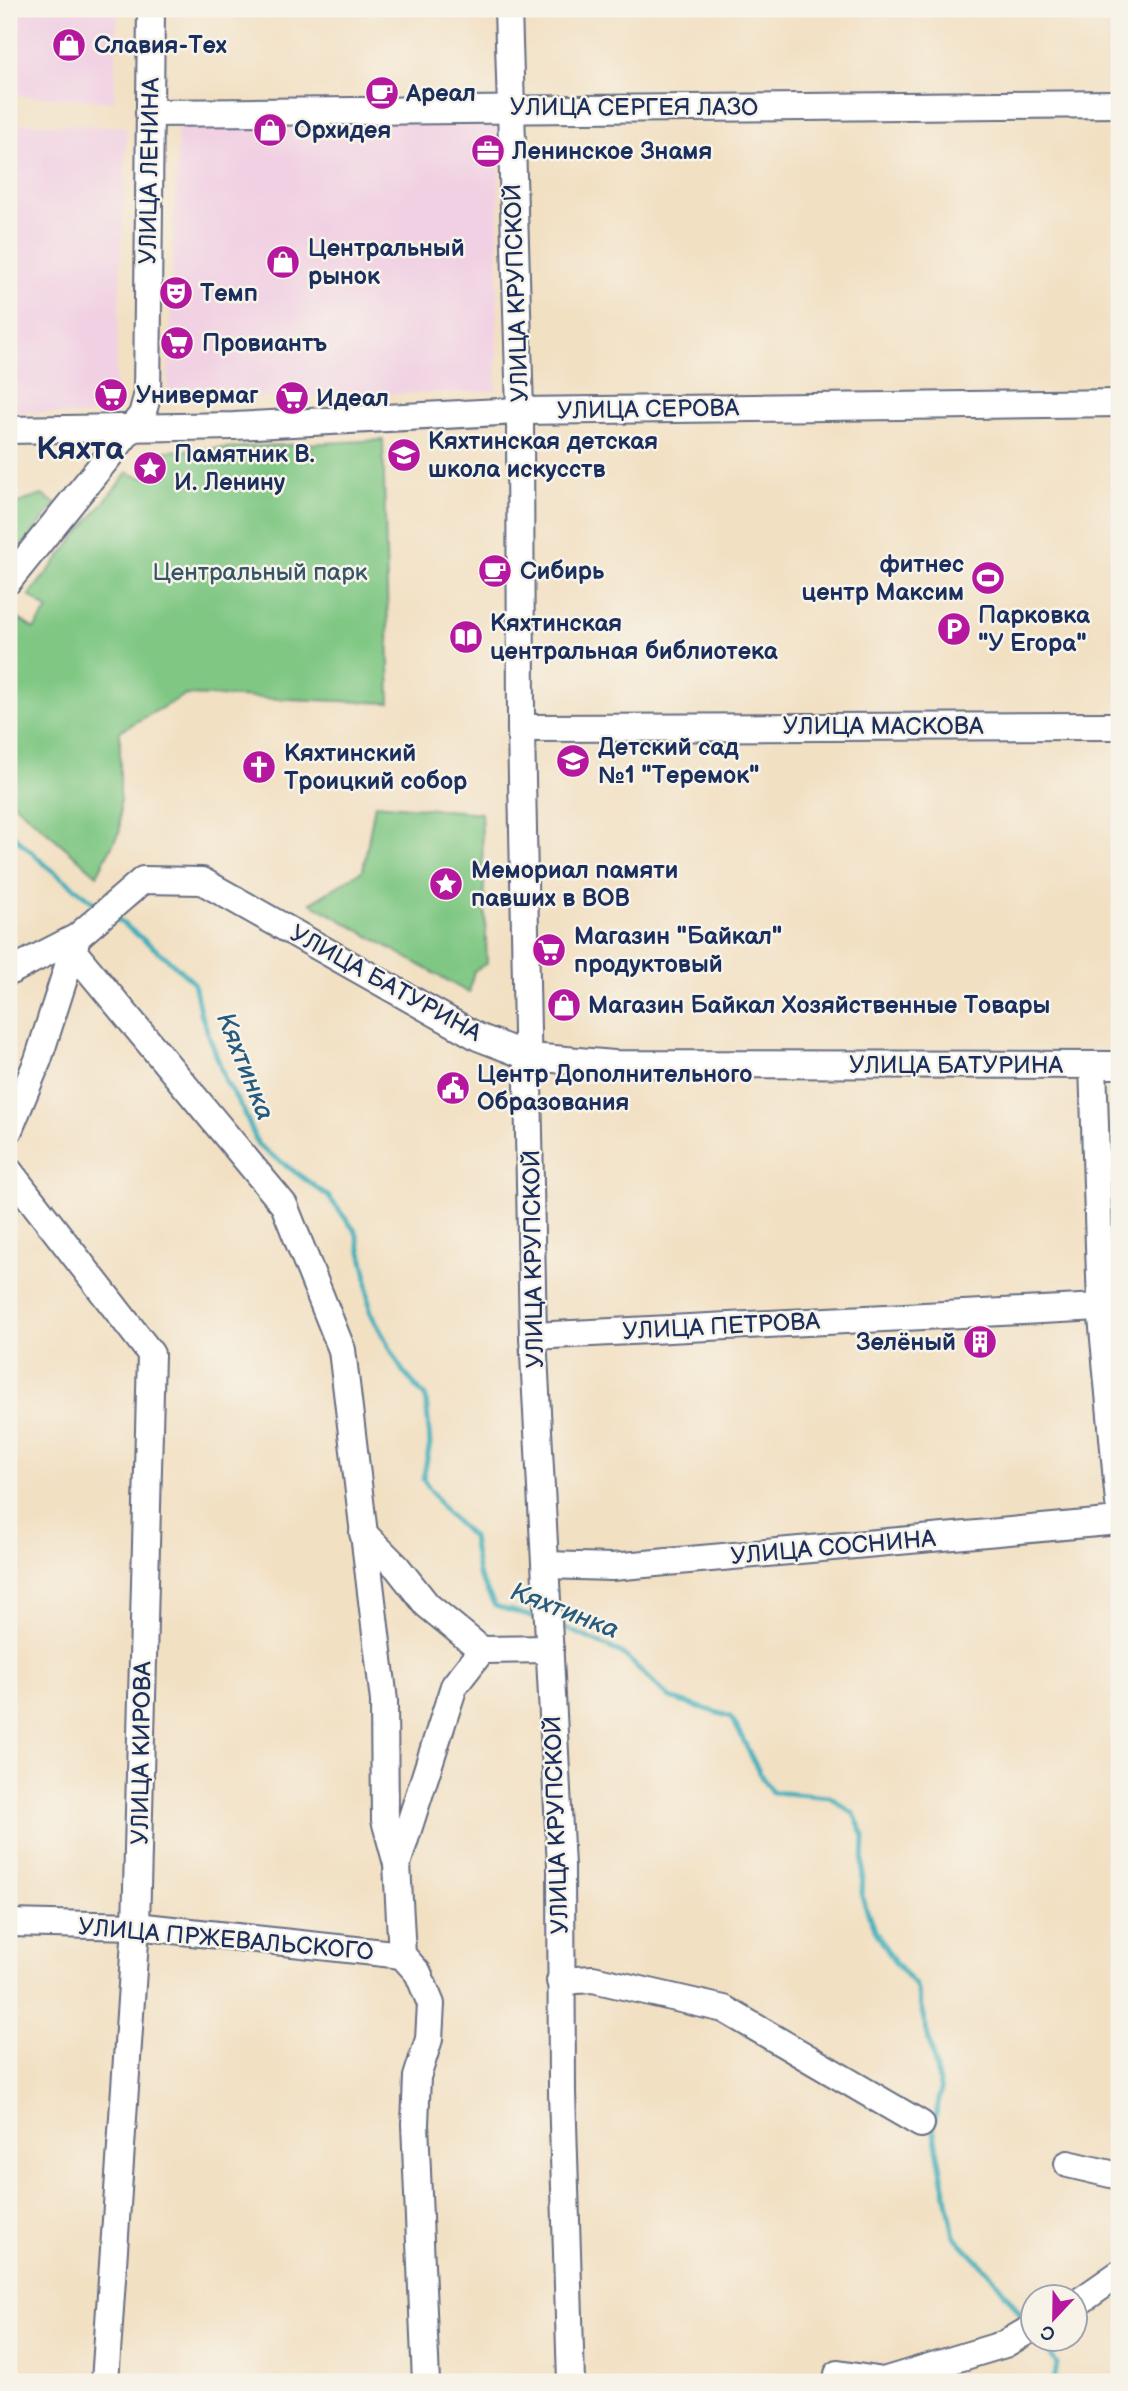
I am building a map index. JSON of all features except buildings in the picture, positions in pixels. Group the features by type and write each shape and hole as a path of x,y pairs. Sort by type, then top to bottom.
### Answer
{"street":[{"name":"УЛИЦА ЛЕНИНА","path":"9,580 133,429 142,415 147,397 151,9"},
{"name":"УЛИЦА КРУПСКОЙ","path":"508,9 520,411 521,728 530,1057 533,1336 561,1866 560,1981 571,2382"},
{"name":"УЛИЦА СЕРГЕЯ ЛАЗО","path":"149,113 1119,104"},
{"name":"УЛИЦА СЕРОВА","path":"9,430 133,429 520,411 1119,403"},
{"name":"УЛИЦА МАСКОВА","path":"521,728 1119,726"},
{"name":"УЛИЦА БАТУРИНА","path":"9,972 81,936 143,880 202,881 478,1037 530,1057 614,1064 1119,1065"},
{"path":"9,1130 38,1060 81,936"},
{"path":"81,936 284,1205 342,1350 384,1702 385,1820 397,1864 402,1955 418,1973 431,2004 429,2039 417,2077 415,2124 426,2382"},
{"path":"1093,1065 1110,1306 1119,1503"},
{"name":"УЛИЦА КИРОВА","path":"9,1171 151,1354 136,1926 105,2382"},
{"name":"УЛИЦА ПЕТРОВА","path":"533,1336 1110,1306"},
{"name":"УЛИЦА СОСНИНА","path":"546,1565 612,1567 1119,1521"},
{"path":"363,1533 397,1567 427,1605 482,1650 550,1649"},
{"path":"397,1864 454,1686 482,1650"},
{"name":"УЛИЦА ПРЖЕВАЛЬСКОГО","path":"9,1923 136,1926 402,1955"},
{"path":"560,1981 593,1979 724,2009 921,2124"},
{"path":"1068,2164 1119,2176"},
{"path":"1090,2294 1119,2274"},
{"path":"838,2374 883,2381 1004,2344 1020,2335"}],"shaded area":[{"path":"9,9 118,9 114,102 9,95"},
{"path":"179,111 500,118 496,391 167,400"},
{"path":"9,123 127,127 115,396 89,416 9,411"}],"green space":[{"name":"Центральный парк","path":"383,440 390,703 185,695 120,731 120,830 97,875 9,799 9,620 13,615 34,629 48,610 29,595 128,472 148,477 158,470 166,451"},
{"path":"9,478 15,504 42,495 56,504 9,562"},
{"path":"375,804 481,813 487,963 474,971 469,993 311,903 363,870"}],"waterway":[{"name":"Кяхтинка","path":"9,832 48,867 101,908"},
{"name":"Кяхтинка","path":"112,915 194,983 200,1011 226,1082 244,1111 258,1145 328,1196 356,1232 366,1272 370,1312 402,1370 426,1398 430,1444 423,1479 446,1512 472,1537 478,1574 495,1606 539,1619"},
{"name":"Кяхтинка","path":"556,1624 622,1653 670,1698 731,1717 772,1792 830,1797 854,1814 864,1836 862,1897 873,1927 895,1963 916,1986 941,2091 933,2128 954,2236 993,2277 1020,2313"},
{"name":"Кяхтинка","path":"1049,2352 1057,2363 1054,2382"}],"place":[{"name":"Славия-Тех","path":"69,45"},
{"name":"Ареал","path":"382,93"},
{"name":"Орхидея","path":"270,130"},
{"name":"Ленинское Знамя","path":"488,151"},
{"name":"Центральный рынок","path":"283,262"},
{"name":"Темп","path":"176,293"},
{"name":"Провиантъ","path":"177,343"},
{"name":"Универмаг","path":"111,395"},
{"name":"Идеал","path":"292,398"},
{"name":"Кяхтинская детская школа искусств","path":"404,455"},
{"name":"Памятник В. И. Ленину","path":"150,468"},
{"name":"Сибирь","path":"495,571"},
{"name":"фитнес центр Максим","path":"988,578"},
{"name":"Парковка \"У Егора\"","path":"954,629"},
{"name":"Кяхтинская центральная библиотека","path":"466,637"},
{"name":"Детский сад №1 \"Теремок\"","path":"573,761"},
{"name":"Кяхтинский Троицкий собор","path":"259,767"},
{"name":"Мемориал памяти павших в ВОВ","path":"446,884"},
{"name":"Магазин \"Байкал\" продуктовый","path":"549,950"},
{"name":"Магазин Байкал Хозяйственные Товары","path":"564,1005"},
{"name":"Центр Дополнительного Образования","path":"453,1088"},
{"name":"Зелёный","path":"980,1342"}],"district":[{"name":"Кяхта","path":"80,448"}]}
